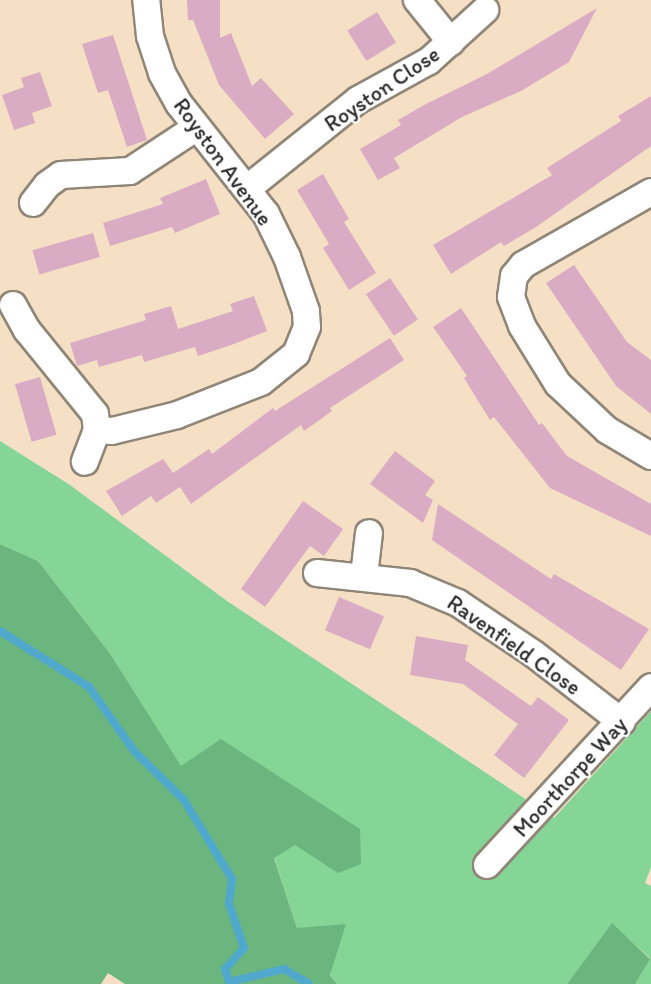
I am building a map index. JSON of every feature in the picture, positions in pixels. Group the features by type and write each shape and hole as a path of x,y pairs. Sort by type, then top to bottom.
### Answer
{"street":[{"name":"Royston Avenue","path":"97,430 137,426 206,405 261,382 296,354 308,327 306,311 287,256 266,214 248,188 197,127 162,73 150,36 146,0"},
{"path":"417,0 451,42"},
{"name":"Royston Close","path":"248,188 358,99 429,61 485,10"},
{"path":"33,203 47,185 61,175 130,171 197,127"},
{"path":"649,199 523,265 514,276 512,297 522,326 558,384 607,430 651,456"},
{"path":"13,305 27,330 95,414 97,430 85,462"},
{"path":"364,576 369,533"},
{"name":"Ravenfield Close","path":"317,573 364,576 410,583 458,603 534,654 622,722"},
{"name":"Moorthorpe Way","path":"487,865 622,722 651,687"}],"green space":[{"path":"0,441 70,485 227,601 554,818 651,711 651,867 645,883 651,886 651,984 635,984 650,958 612,924 567,984 337,984 297,928 274,857 295,845 181,767 109,652 38,561 0,544"},
{"path":"0,544 38,561 109,652 181,766 221,739 360,829 361,864 338,873 295,845 274,858 297,928 346,924 330,975 337,984 125,984 108,973 101,984 0,984"},
{"path":"612,923 650,959 635,984 567,984"}],"building":[{"path":"187,0 220,0 220,38 231,33 252,86 261,78 294,114 265,139 219,85 193,20 188,20"},
{"path":"597,8 569,62 521,91 462,117 394,158 400,168 378,180 360,149 401,125 398,120 487,74"},
{"path":"377,12 396,43 366,61 347,31"},
{"path":"113,35 147,140 127,147 108,90 98,93 82,44"},
{"path":"40,72 52,106 32,113 35,123 14,130 2,95 24,87 21,78"},
{"path":"651,96 651,146 536,227 504,246 501,242 451,274 433,245 552,175 547,168 621,121 618,116"},
{"path":"323,174 349,219 344,222 376,273 349,290 323,248 329,244 297,190"},
{"path":"206,179 220,214 175,233 172,227 110,246 103,223 163,204 160,198"},
{"path":"93,233 100,257 39,274 32,250"},
{"path":"574,265 627,342 651,360 651,414 616,386 546,283"},
{"path":"390,278 418,319 394,336 366,294"},
{"path":"254,296 267,331 198,356 195,347 144,362 142,355 99,367 97,360 77,366 70,343 146,320 144,314 171,306 178,329 233,311 230,304"},
{"path":"461,308 539,425 542,423 567,456 651,504 651,536 550,488 494,417 490,420 464,378 467,376 433,327"},
{"path":"390,338 404,360 330,408 332,411 304,431 301,425 191,504 180,487 156,503 151,496 122,516 106,491 163,459 173,473 209,449 212,454 273,408 275,411"},
{"path":"40,377 57,435 32,442 15,384"},
{"path":"395,451 435,481 425,495 433,500 423,523 370,484"},
{"path":"303,501 343,529 324,556 310,546 265,607 241,589"},
{"path":"438,504 551,579 554,574 649,629 621,670 432,540"},
{"path":"339,597 384,616 370,649 325,630"},
{"path":"416,636 468,645 465,660 531,706 538,697 569,720 524,778 494,755 518,724 463,684 410,675"}],"waterway":[{"path":"0,631 89,687 134,751 184,800 232,879 229,904 244,948 225,969 229,982 284,969 309,984"}]}
